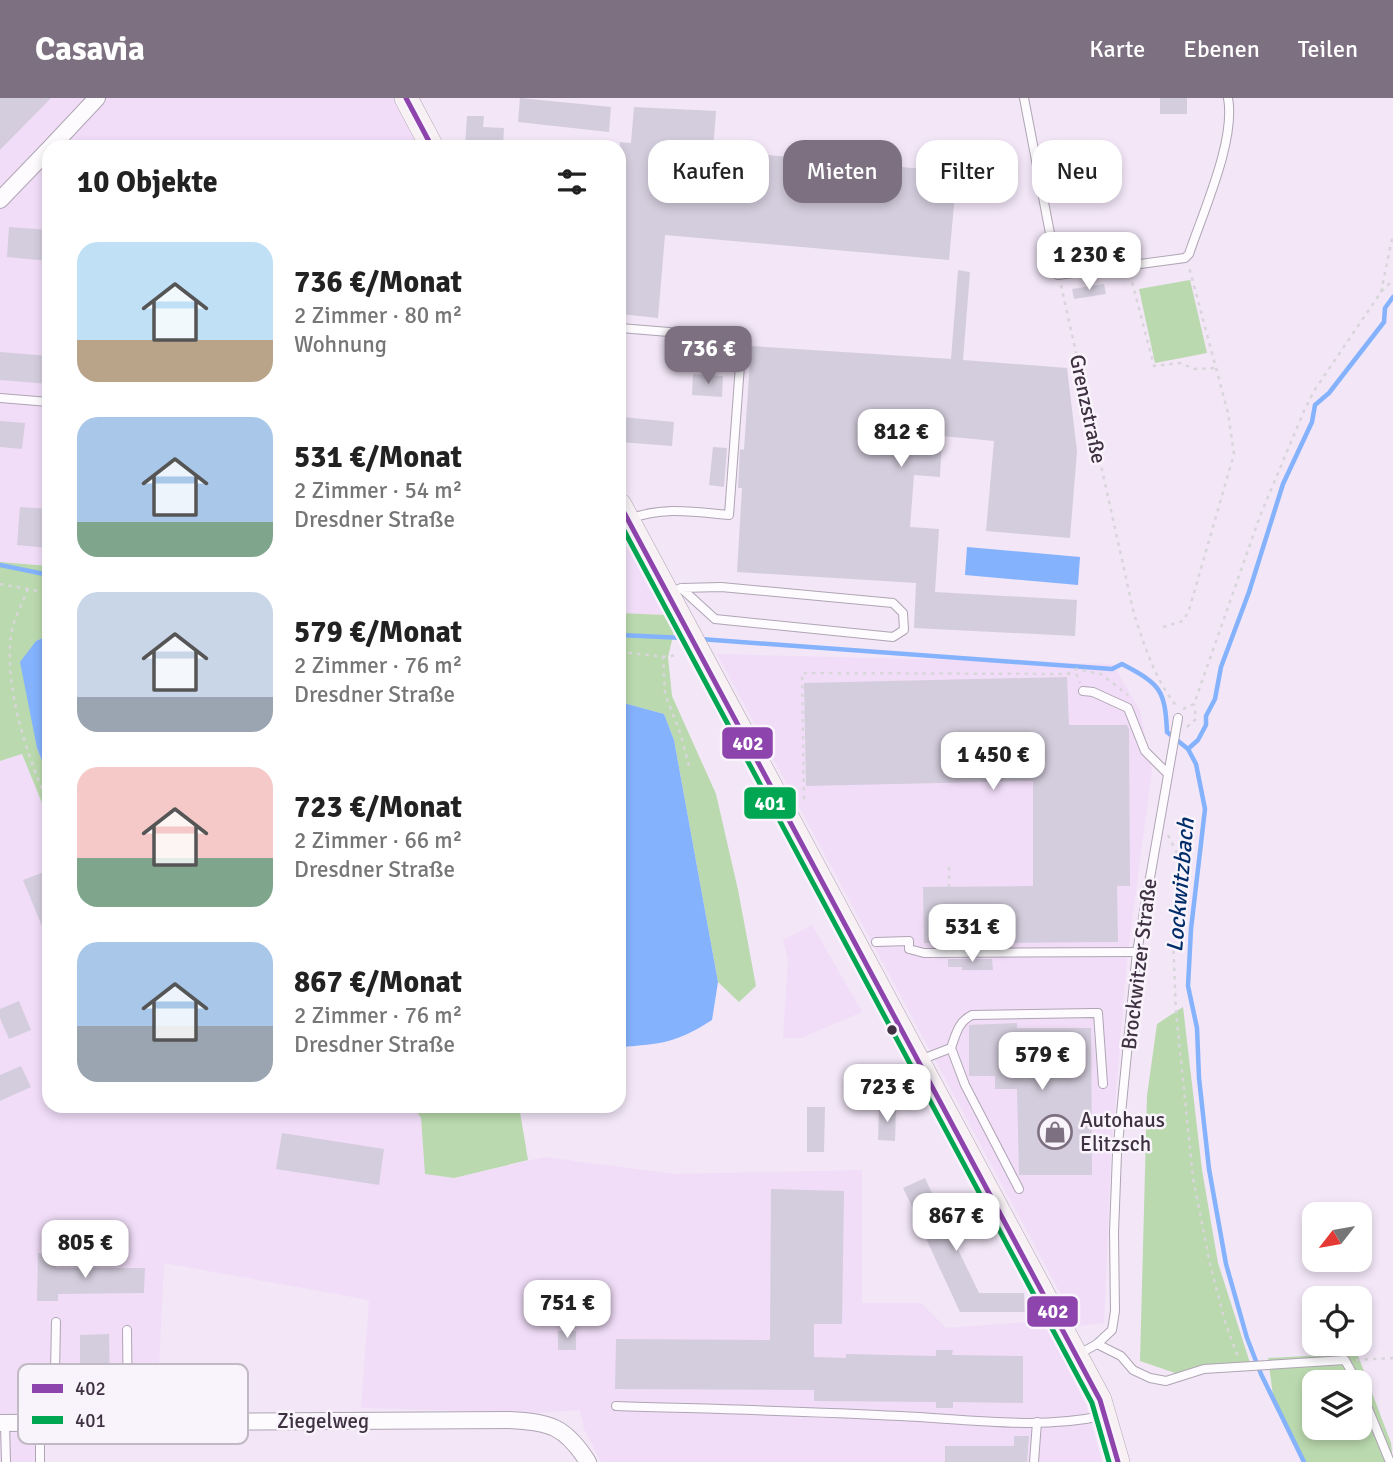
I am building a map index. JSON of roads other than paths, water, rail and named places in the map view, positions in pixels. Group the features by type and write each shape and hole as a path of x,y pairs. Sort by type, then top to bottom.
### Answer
{"main road":[{"path":"406,98 428,140"},
{"path":"626,518 673,591 685,629 1100,1400 1118,1462"}],"street":[{"path":"58,140 97,98"},
{"path":"0,200 42,156"},
{"name":"Ziegelweg","path":"248,1421 542,1422 563,1432 578,1446 588,1462"}],"lane":[{"path":"1024,98 1058,275 1185,258 1189,254 1220,161 1230,114 1228,98"},
{"path":"626,328 742,338 729,515 692,511 626,513"},
{"path":"0,398 42,401"},
{"path":"721,587 893,603 902,613 904,630 893,637 715,619 673,591 721,587"},
{"path":"1083,691 1093,692 1128,708 1145,751 1167,773"},
{"name":"Brockwitzer Straße","path":"1097,1344 1112,1330 1115,1311 1117,1154 1137,952 1178,718"},
{"path":"876,942 909,941 909,949 924,953 1137,952"},
{"path":"1019,1189 965,1086 951,1048 964,1019 972,1016 1098,1013 1102,1084"},
{"path":"918,1061 951,1048"},
{"path":"1114,1231 1126,1232"},
{"path":"52,1364 56,1322"},
{"path":"127,1330 127,1364"},
{"path":"1076,1355 1097,1344 1121,1356 1133,1370 1150,1378 1166,1381 1205,1369 1345,1360 1350,1370"},
{"path":"616,1406 1037,1422 1105,1415"},
{"path":"1372,1418 1390,1462"},
{"path":"1034,1462 1037,1422"},
{"path":"2,1423 6,1462"},
{"path":"40,1462 43,1444"}],"water":[{"path":"967,547 1080,557 1078,585 965,575"},
{"path":"42,638 42,761 20,662 36,641"},
{"path":"626,704 664,714 674,740 718,982 712,1020 688,1034 647,1045 626,1047"}],"waterway":[{"path":"1188,749 1198,740 1206,725 1206,716 1215,699 1221,667 1249,592 1283,484 1312,422 1315,405 1329,393 1384,322 1385,308 1393,297"},
{"name":"Lockwitzbach","path":"0,565 42,574"},
{"name":"Lockwitzbach","path":"626,635 684,638"},
{"name":"Lockwitzbach","path":"700,639 1112,669 1122,664 1145,677 1158,689 1164,706 1167,732 1188,749 1196,764 1205,809 1191,929 1188,986 1197,1028 1199,1078 1209,1169 1226,1264 1247,1338 1261,1374 1304,1462"}],"place":[{"name":"Autohaus Elitzsch","path":"1055,1132"}]}
